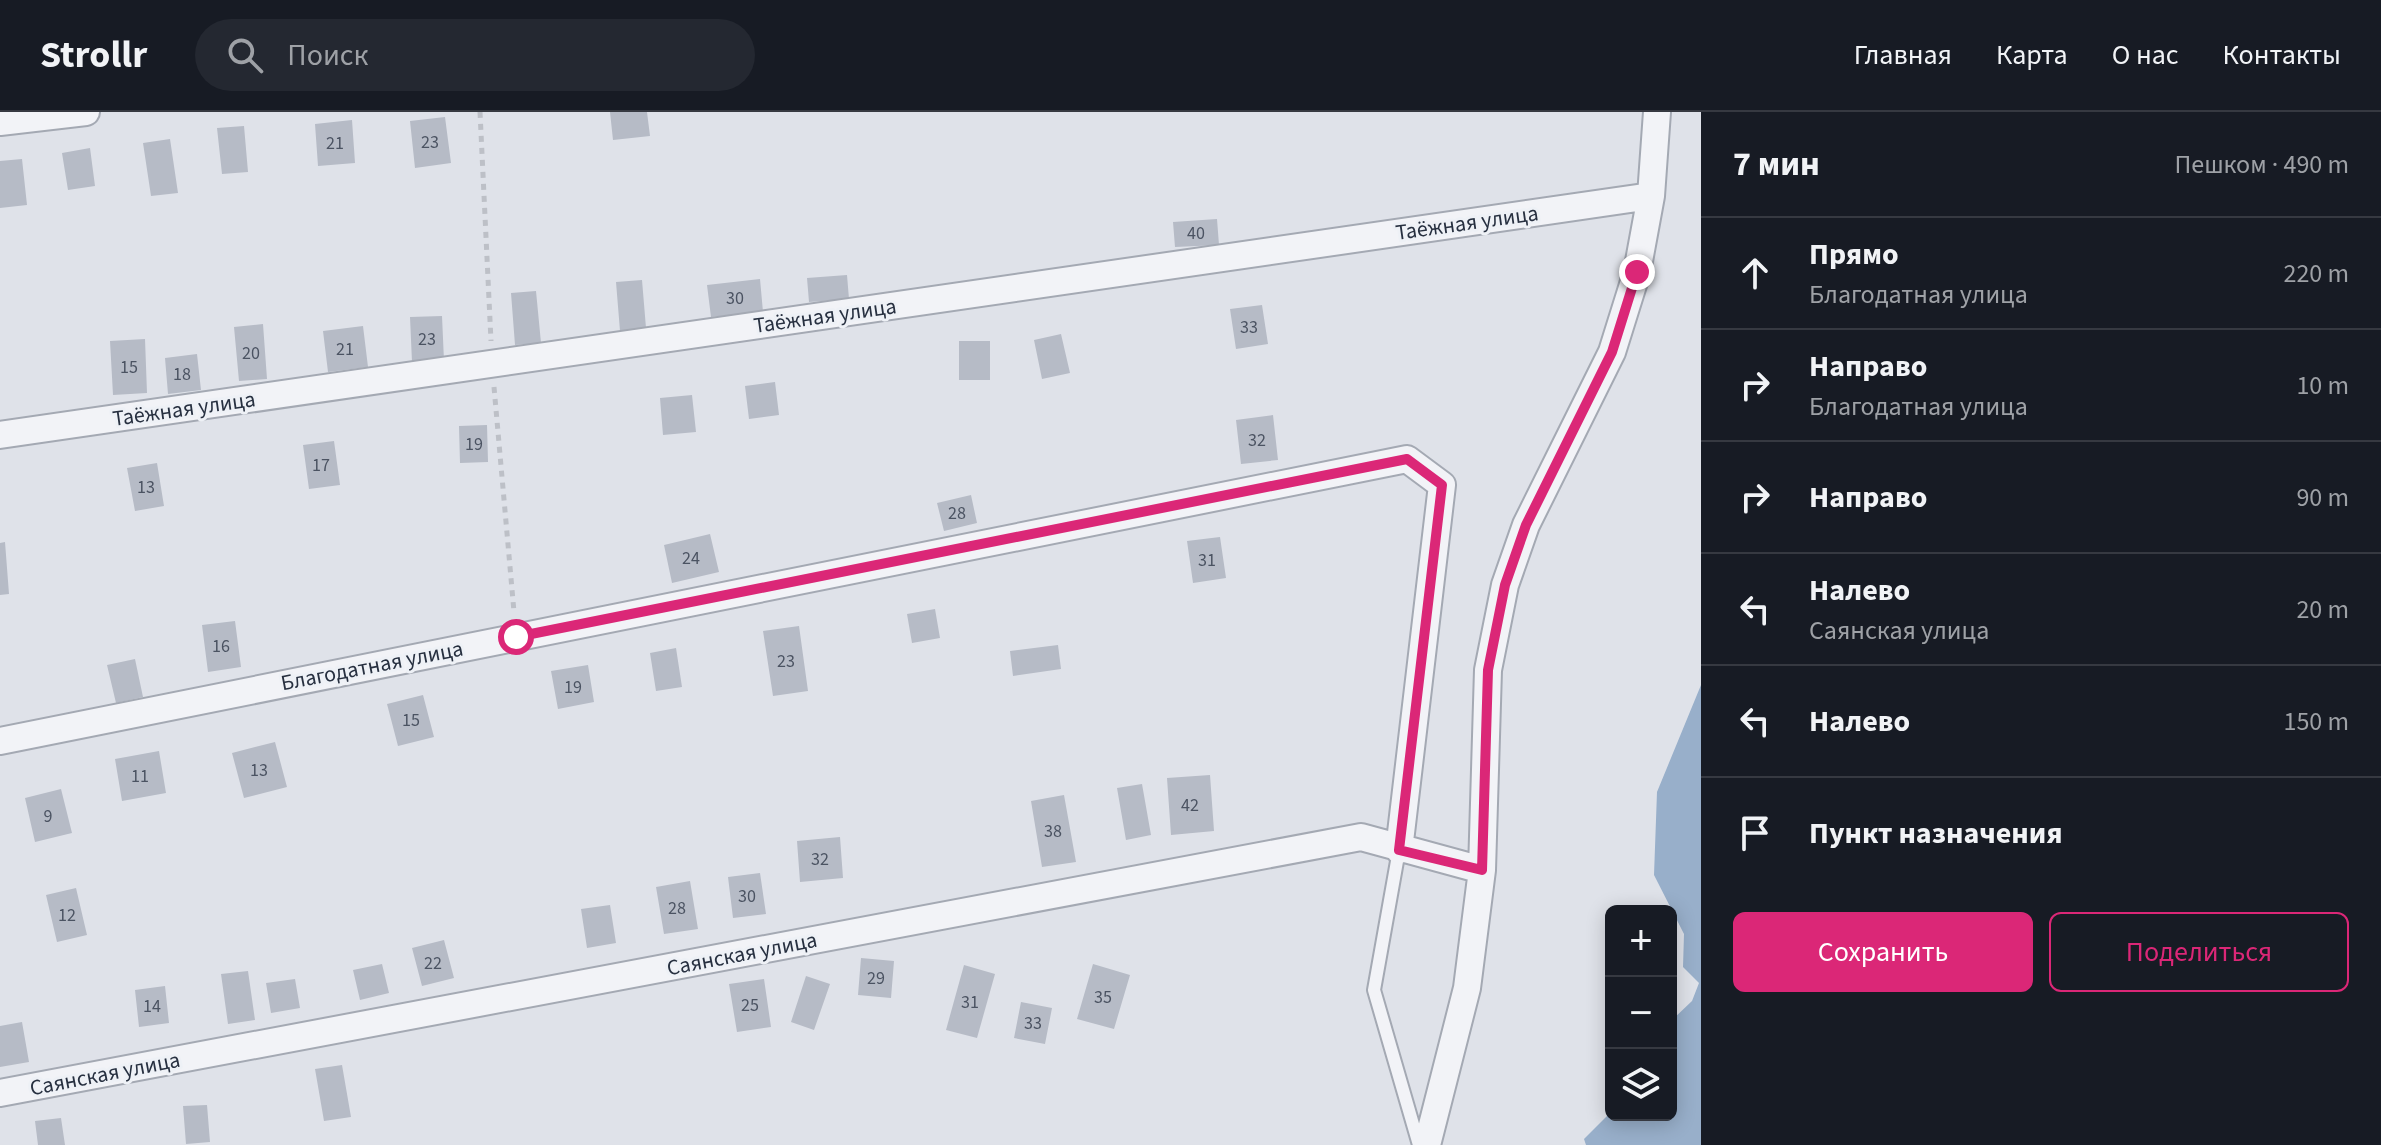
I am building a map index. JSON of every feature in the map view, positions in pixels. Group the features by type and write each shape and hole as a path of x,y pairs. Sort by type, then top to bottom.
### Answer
{"street":[{"path":"0,122 86,112"},
{"path":"1427,1145 1467,988 1482,870 1488,670 1505,585 1526,525 1612,352 1637,272 1651,196 1657,112"},
{"name":"Таёжная улица","path":"0,435 1651,196"},
{"name":"Благодатная улица","path":"0,741 1407,459 1442,485 1399,850"},
{"name":"Саянская улица","path":"0,1093 1361,837 1399,850 1482,870"}],"lane":[{"path":"1399,850 1374,990 1419,1145"}],"water":[{"path":"1701,685 1701,1145 1586,1145 1584,1139 1605,1118 1605,1121 1677,1121 1677,1015 1692,1001 1699,983 1683,967 1684,934 1677,920 1677,905 1669,905 1654,875 1657,792"}],"building":[{"path":"610,112 647,112 650,136 613,140"},
{"path":"445,117 451,163 415,168 410,121"},
{"path":"352,120 355,163 318,166 315,124"},
{"path":"244,126 248,172 222,174 217,128"},
{"path":"170,139 178,193 151,196 143,143"},
{"path":"90,148 95,186 68,190 62,153"},
{"path":"22,159 27,205 0,208 0,161"},
{"path":"1217,219 1219,245 1175,247 1173,222"},
{"path":"847,275 849,299 809,302 807,278"},
{"path":"760,279 763,312 711,317 707,285"},
{"path":"642,280 646,328 620,331 616,282"},
{"path":"536,291 541,343 515,345 511,293"},
{"path":"1262,305 1268,344 1236,349 1230,309"},
{"path":"442,316 444,361 412,362 410,317"},
{"path":"263,324 267,379 239,381 234,327"},
{"path":"363,326 368,367 328,372 323,331"},
{"path":"1061,334 1070,373 1042,379 1034,340"},
{"path":"145,339 147,393 113,395 110,341"},
{"path":"959,341 990,341 990,380 959,380"},
{"path":"197,354 201,390 168,394 165,358"},
{"path":"775,382 779,415 749,419 745,386"},
{"path":"692,395 696,432 663,435 660,398"},
{"path":"1273,415 1278,460 1241,464 1236,420"},
{"path":"487,425 488,462 460,463 459,426"},
{"path":"334,441 340,485 309,489 303,445"},
{"path":"157,463 164,506 135,511 127,468"},
{"path":"971,495 977,523 944,531 937,503"},
{"path":"710,534 719,572 672,583 664,545"},
{"path":"1220,537 1226,578 1193,583 1187,541"},
{"path":"5,542 9,594 0,595 0,543"},
{"path":"935,609 940,638 912,643 907,614"},
{"path":"235,621 241,667 208,672 202,625"},
{"path":"799,626 808,691 773,696 763,631"},
{"path":"1058,645 1061,669 1013,676 1010,651"},
{"path":"676,648 682,687 656,691 650,653"},
{"path":"135,659 143,697 116,703 107,665"},
{"path":"588,665 594,702 558,709 551,671"},
{"path":"423,695 434,737 398,746 387,704"},
{"path":"275,742 287,787 244,798 232,753"},
{"path":"159,751 166,793 122,801 115,759"},
{"path":"1210,775 1214,831 1171,835 1167,778"},
{"path":"1142,784 1151,835 1126,840 1117,788"},
{"path":"61,789 72,833 35,842 25,798"},
{"path":"1064,795 1076,862 1042,867 1031,801"},
{"path":"840,837 843,878 800,882 797,841"},
{"path":"760,873 766,914 733,918 728,877"},
{"path":"690,881 698,929 664,934 656,887"},
{"path":"76,888 87,935 57,942 46,895"},
{"path":"610,905 616,943 587,948 581,909"},
{"path":"444,940 454,978 422,986 412,948"},
{"path":"861,958 894,961 891,998 858,995"},
{"path":"382,964 389,993 360,1000 353,970"},
{"path":"1093,964 1130,975 1114,1029 1077,1019"},
{"path":"964,965 995,974 977,1038 946,1030"},
{"path":"248,971 255,1020 228,1024 221,974"},
{"path":"806,976 830,984 814,1030 791,1022"},
{"path":"295,979 300,1008 271,1013 266,983"},
{"path":"764,979 771,1027 737,1032 729,984"},
{"path":"165,986 169,1023 139,1027 135,990"},
{"path":"1021,1002 1052,1008 1045,1044 1014,1038"},
{"path":"22,1022 29,1062 0,1067 0,1026"},
{"path":"342,1065 351,1117 324,1121 315,1069"},
{"path":"207,1105 210,1142 186,1144 183,1106"},
{"path":"61,1118 65,1145 38,1145 35,1121"}],"route":[{"path":"516,637 1407,459 1442,485 1399,850 1482,870 1488,670 1505,585 1526,525 1612,352 1637,272"}]}
